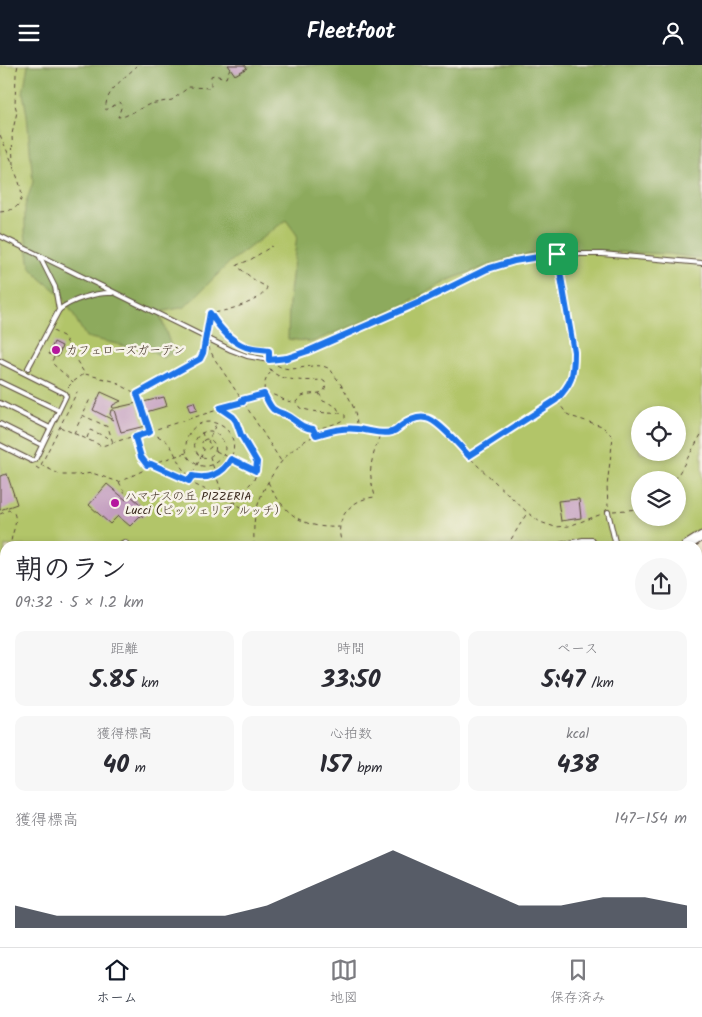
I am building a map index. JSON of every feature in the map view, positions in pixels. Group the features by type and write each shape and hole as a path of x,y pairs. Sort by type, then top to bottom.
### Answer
{"lane":[{"path":"0,236 240,353 270,360 287,358 308,351 420,302 487,269 514,261 557,254 602,254 702,263"},
{"path":"40,256 55,287 59,310"},
{"path":"28,368 59,310 73,301 106,293 114,293"},
{"path":"0,361 64,393 66,396 35,460 32,461 0,445"},
{"path":"0,382 58,411"},
{"path":"0,403 50,428"},
{"path":"0,424 42,445"},
{"path":"608,512 615,541"},
{"path":"581,541 593,541"}],"path":[{"path":"13,165 12,134 17,112 15,105 18,65"},
{"path":"138,65 109,93 105,105 106,109 120,102 122,105 118,117 150,104 172,101 189,87 210,88 210,76 226,78 230,68"},
{"path":"0,135 21,189 21,201 18,206 12,210 0,212"},
{"path":"210,313 235,308 266,291 267,287 257,282 237,265 250,260 272,246"},
{"path":"469,456 556,400 572,379 574,352 557,254"},
{"path":"137,394 202,357 210,313"},
{"path":"210,313 224,332 232,339 252,349 269,351"},
{"path":"50,329 63,336 85,374 113,381 137,394 150,432 166,440 173,449 182,469 192,476 206,477 216,475 226,467 231,459 234,447 228,431 221,425 205,422 196,425 186,437 187,453 190,459 198,465 207,467 213,465 223,455 222,439 213,431 205,431 197,436 194,445 202,457 210,457 214,454 216,444 210,439 204,440"},
{"path":"206,337 214,358 281,461"},
{"path":"60,427 102,447 264,394 269,394 287,402 296,402 303,395 319,393 326,388 325,382 322,380 305,381 274,373 269,369 269,351 272,350 271,347 264,350"},
{"path":"54,357 53,364 72,382"},
{"path":"270,360 282,368 291,369 320,365 330,369 356,410 357,429"},
{"path":"272,371 264,382 264,394 270,406 276,411 299,425 311,429 322,428 346,418 345,415 306,410 300,408 296,402"},
{"path":"68,387 72,382 85,374"},
{"path":"77,392 41,465 61,475 92,473 118,482 125,493"},
{"path":"319,393 323,401 336,406 340,414"},
{"path":"74,433 91,397"},
{"path":"556,400 567,414 602,426 613,437 607,486 608,512"},
{"path":"220,408 236,421 241,435 257,462 254,480 235,503"},
{"path":"82,415 108,427 113,443"},
{"path":"254,541 255,514 260,496 281,461 294,448 316,435 343,429 357,429 380,433 393,432 410,421 426,417 435,421 476,464 540,522 551,526 569,526 608,512 631,510"},
{"path":"189,481 205,450 210,448 211,444 208,442 217,424"},
{"path":"86,439 90,430 112,440"},
{"path":"202,432 204,440 202,448 205,450"},
{"path":"341,541 340,527 344,515 358,501 375,497 371,467 380,433"},
{"path":"681,471 702,433"},
{"path":"135,437 141,457 147,465"},
{"path":"215,451 256,471"},
{"path":"118,482 142,471 147,465 187,453"},
{"path":"210,457 223,498"},
{"path":"151,464 255,514"},
{"path":"268,481 284,507 296,517 316,526 340,527"},
{"path":"0,514 10,510 16,517 11,541"},
{"path":"510,541 528,513"}],"green space":[{"path":"0,65 702,65 702,529 684,541 0,541"},
{"path":"28,65 702,65 702,259 669,254 569,250 515,256 451,279 399,307 312,342 288,339 289,301 297,235 286,220 230,262 185,307 159,312 173,352 163,358 145,348 125,346 86,337 63,297 30,267 25,232 25,206 33,182 27,115 23,93"}],"building":[{"path":"228,65 245,65 247,68 235,75"},
{"name":"カフェローズガーデン","path":"54,342 62,346 58,357 49,354"},
{"path":"101,392 121,401 113,405 112,408 137,403 145,426 121,432 114,410 111,410 110,414 113,420 93,410"},
{"path":"164,397 167,406 146,412 143,402"},
{"path":"194,402 197,410 190,412 187,404"},
{"path":"7,474 17,504 0,510 0,476"},
{"name":"ハマナスの丘 PIZZERIA Lucci (ピッツェリア ルッチ）","path":"107,484 126,500 131,496 148,511 130,526 118,516 110,524 89,505"},
{"path":"579,499 581,518 561,521 558,501"}],"place":[{"name":"カフェローズガーデン","path":"56,350"},
{"name":"ハマナスの丘 PIZZERIA Lucci (ピッツェリア ルッチ）","path":"115,503"}],"route":[{"path":"557,254 574,352 572,379 556,400 469,456 435,421 426,417 410,421 390,433 350,428 316,435 313,429 299,425 270,406 264,394 220,408 236,421 241,435 257,462 256,471 231,459 226,467 216,475 206,477 192,476 189,481 151,464 147,465 141,457 135,437 150,432 137,394 202,357 210,313 216,323 232,339 252,349 269,351 269,360 278,360 308,351 420,302 487,269 514,261 557,254"}]}
